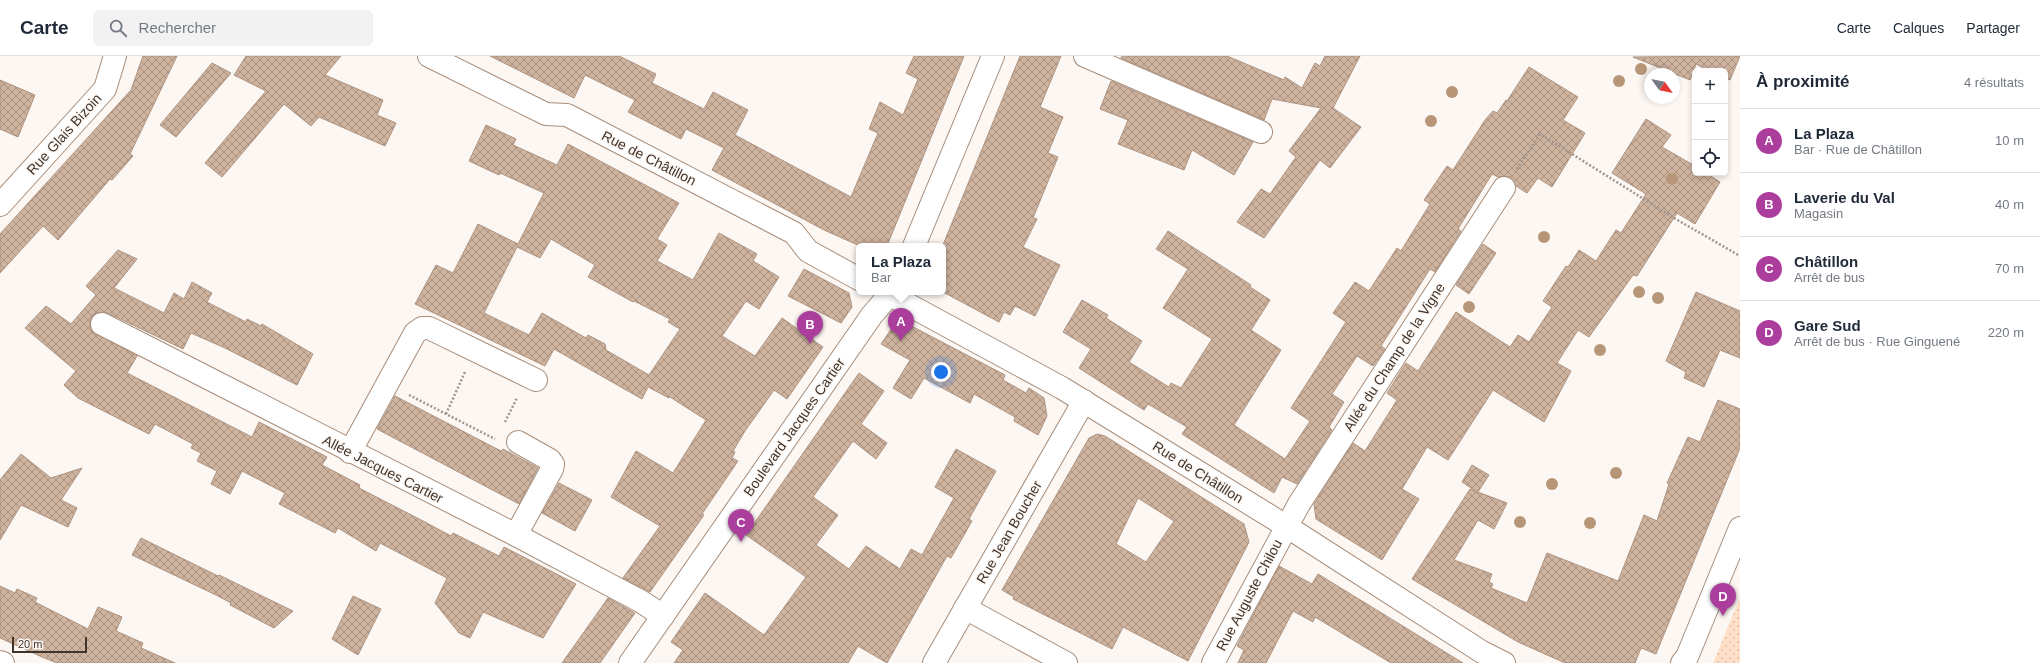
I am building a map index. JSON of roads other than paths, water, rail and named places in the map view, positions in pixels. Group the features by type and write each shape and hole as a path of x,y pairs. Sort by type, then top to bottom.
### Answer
{"street":[{"name":"Rue Glais Bizoin","path":"0,205 105,90 115,56"},
{"name":"Rue de Châtillon","path":"428,56 546,114 567,116 588,126 794,233 808,252 856,276"},
{"path":"915,243 993,56"},
{"path":"1085,56 1261,132"},
{"name":"Allée du Champ de la Vigne","path":"1286,526 1504,188"},
{"name":"Boulevard Jacques Cartier","path":"630,663 887,295"},
{"name":"Rue de Châtillon","path":"893,295 1084,401 1286,526 1480,658 1504,663"},
{"name":"Allée Jacques Cartier","path":"102,324 350,452 516,535 642,602 663,616"},
{"path":"350,452 415,333 422,328 429,328 536,380"},
{"name":"Rue Jean Boucher","path":"934,663 1084,401"},
{"path":"509,438 550,460 553,464 552,469 516,535"},
{"name":"Rue Auguste Chilou","path":"1213,663 1286,526"},
{"path":"1682,663 1687,656 1740,528"},
{"path":"965,608 1066,663"}],"place":[{"name":"La Plaza","path":"901,341"},
{"name":"Laverie du Val","path":"810,344"},
{"name":"Châtillon","path":"741,542"},
{"name":"Gare Sud","path":"1723,616"}]}
